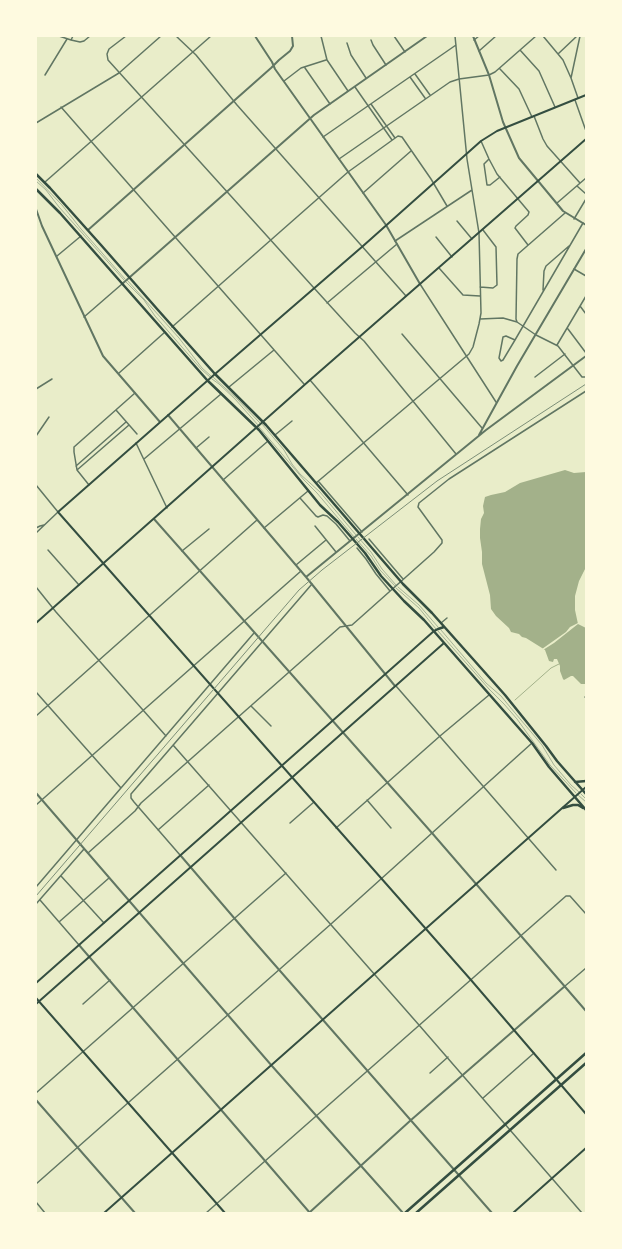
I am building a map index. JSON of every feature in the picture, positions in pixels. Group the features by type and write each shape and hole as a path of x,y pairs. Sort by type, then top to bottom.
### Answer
{"main road":[{"path":"586,95 493,133 481,141 58,512 515,1030 586,1114"},
{"path":"36,623 310,380 586,139"},
{"path":"36,174 45,182 131,278 215,374 229,387 260,425 268,441 323,508 338,522 365,553 378,572 437,630 444,643 532,743 548,767 586,810"},
{"path":"36,189 81,236 207,380 221,394 275,435 318,482 508,700 555,759 586,794"},
{"path":"36,983 386,674 437,630 445,627"},
{"path":"36,1004 444,643"},
{"path":"575,782 586,781"},
{"path":"104,1213 586,787"},
{"path":"563,808 575,805 586,810"},
{"path":"36,998 225,1213"},
{"path":"404,1213 586,1053"},
{"path":"416,1213 586,1062"},
{"path":"513,1213 586,1148"}],"street":[{"path":"58,36 80,42 84,41 90,36"},
{"path":"71,40 73,36"},
{"path":"126,36 110,48 107,54 108,60 326,302 364,341 457,455"},
{"path":"36,123 119,72 161,36"},
{"path":"176,36 193,52 234,101 406,296"},
{"path":"45,182 211,36"},
{"path":"255,36 310,119 386,225 420,284 496,402"},
{"path":"88,230 291,50 293,46 292,36"},
{"path":"321,36 327,60 348,91"},
{"path":"394,36 405,52"},
{"path":"361,532 318,482 471,352 480,319 479,233 466,154 455,36"},
{"path":"472,36 489,75 505,128 519,158 556,204 565,213 586,225"},
{"path":"474,40 479,36"},
{"path":"479,51 496,36"},
{"path":"339,159 448,83 459,79 494,73 536,36"},
{"path":"543,36 563,60 578,98"},
{"path":"558,54 577,36"},
{"path":"571,78 580,36"},
{"path":"84,317 131,278 310,119 425,37"},
{"path":"45,75 67,39"},
{"path":"371,40 386,65"},
{"path":"347,43 353,58 366,78"},
{"path":"323,137 456,45"},
{"path":"520,50 539,71 555,107"},
{"path":"284,81 305,67 327,60"},
{"path":"305,67 330,104"},
{"path":"500,68 519,89 546,143 580,183"},
{"path":"414,73 430,95"},
{"path":"410,77 425,99"},
{"path":"355,86 393,139"},
{"path":"574,99 586,131"},
{"path":"61,107 305,385"},
{"path":"172,326 348,172 393,139 400,136 412,151 447,206"},
{"path":"481,141 489,159 500,177 529,213 528,216 516,226 515,229 528,245"},
{"path":"363,193 412,151"},
{"path":"489,159 484,164 488,185 500,177"},
{"path":"556,204 586,178"},
{"path":"577,186 586,194"},
{"path":"395,241 472,190"},
{"path":"574,219 586,199"},
{"path":"36,209 56,256 103,356 160,422"},
{"path":"517,322 517,258 519,253 565,213"},
{"path":"457,221 472,239"},
{"path":"514,340 506,336 503,337 499,359 501,361 523,327 583,223"},
{"path":"480,287 493,288 497,285 496,247 483,230"},
{"path":"56,256 81,236"},
{"path":"436,238 452,256"},
{"path":"326,302 397,244"},
{"path":"543,292 544,271 546,266 569,246"},
{"path":"478,437 496,402 586,251"},
{"path":"439,268 462,294 466,296 480,296"},
{"path":"574,269 586,276"},
{"path":"557,345 586,296"},
{"path":"580,306 586,314"},
{"path":"480,319 503,318 517,322 536,335 557,345 585,377"},
{"path":"568,328 586,353"},
{"path":"118,374 165,332"},
{"path":"402,334 482,428 486,430"},
{"path":"229,387 274,350"},
{"path":"535,376 566,354"},
{"path":"306,577 486,430 586,356"},
{"path":"36,389 52,379"},
{"path":"310,380 408,495"},
{"path":"88,853 135,811 141,803 340,626 352,625 432,554 441,544 442,540 418,507 419,503 449,479 586,392"},
{"path":"89,484 77,470 74,451 76,446 135,393"},
{"path":"144,459 221,394"},
{"path":"115,410 137,434"},
{"path":"168,415 312,584 396,686 556,870"},
{"path":"36,436 48,417"},
{"path":"275,435 292,421"},
{"path":"76,466 126,422"},
{"path":"77,470 129,425"},
{"path":"196,448 209,437"},
{"path":"223,480 268,441"},
{"path":"136,443 167,508"},
{"path":"36,485 58,512 36,533"},
{"path":"264,528 308,490"},
{"path":"300,498 316,516 326,515 351,540"},
{"path":"154,519 244,622 388,782 586,1011"},
{"path":"36,716 258,520"},
{"path":"36,528 44,525"},
{"path":"315,526 336,552"},
{"path":"182,551 209,529"},
{"path":"369,539 402,580"},
{"path":"296,565 326,540"},
{"path":"357,548 376,574 394,588"},
{"path":"48,550 79,585"},
{"path":"36,806 301,571"},
{"path":"312,584 130,797 492,1213"},
{"path":"36,588 166,736"},
{"path":"441,623 447,618"},
{"path":"36,887 254,633"},
{"path":"36,692 121,788"},
{"path":"336,828 440,736 489,695"},
{"path":"251,706 271,726"},
{"path":"36,1184 331,924 532,743"},
{"path":"173,745 506,1124 582,1213"},
{"path":"158,830 208,785"},
{"path":"36,793 272,1066 404,1213"},
{"path":"367,800 391,828"},
{"path":"290,823 314,802"},
{"path":"36,904 84,849"},
{"path":"36,1093 286,873"},
{"path":"61,876 104,923"},
{"path":"59,922 109,878"},
{"path":"206,1213 566,896 570,896 586,914"},
{"path":"40,900 310,1213 411,1120 586,968"},
{"path":"82,1004 110,980"},
{"path":"483,1098 534,1053"},
{"path":"430,1073 448,1058"},
{"path":"36,1100 135,1213"},
{"path":"36,1202 45,1213"}],"lane":[{"path":"36,178 62,205 201,369 236,398 260,425 304,480 367,551 394,588 419,608 487,688 517,719 550,765 567,784 586,799"},
{"path":"36,181 46,190 117,274 127,281 181,340 202,368 284,450 292,464 303,477 320,492 371,552 394,588 419,605 437,630 466,658 486,683 501,696 542,745 555,766 586,802"},
{"path":"88,230 88,237"}],"shaded area":[{"path":"565,470 574,473 586,472 586,567 579,581 575,596 575,610 578,624 586,628 586,684 581,684 573,676 564,680 557,659 554,659 553,662 549,661 545,650 519,634 511,632 509,628 496,616 491,609 490,595 482,564 480,529 481,519 484,513 483,506 485,497 505,492 520,483"}],"pier":[{"path":"578,623 554,643 543,650 542,649 566,632 570,627"}],"waterway":[{"path":"515,700 551,668 559,664"}],"railway":[{"path":"36,896 299,590 322,570 437,481 586,384"}]}
